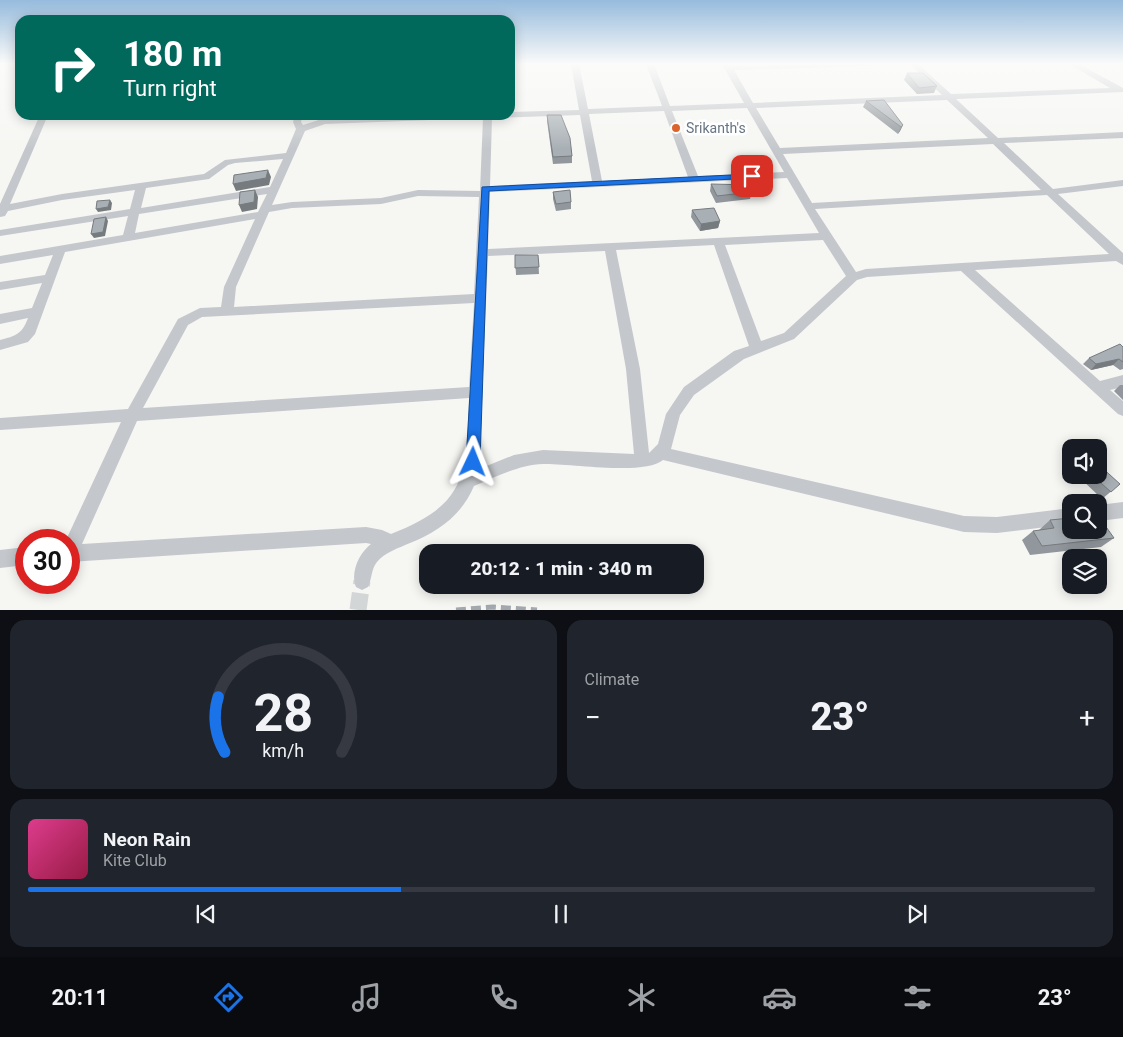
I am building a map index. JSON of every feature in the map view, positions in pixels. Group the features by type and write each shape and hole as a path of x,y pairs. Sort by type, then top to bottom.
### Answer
{"street":[{"path":"580,92 597,184"},
{"path":"661,92 694,179"},
{"path":"743,92 808,206 853,277"},
{"path":"944,92 1122,258"},
{"path":"515,115 1086,92"},
{"path":"2,212 42,120"},
{"path":"298,120 301,129"},
{"path":"227,312 230,286 301,129 310,124 325,121 352,120"},
{"path":"362,581 369,559 378,550 427,527 441,517 463,495 470,480 473,462 488,120"},
{"path":"776,151 1123,135"},
{"path":"2,212 62,197 210,176 222,164 288,155"},
{"path":"0,260 128,238 292,205 381,201 418,193 790,175"},
{"path":"808,206 1052,192 1123,184"},
{"path":"128,238 142,186"},
{"path":"0,233 135,210 273,190"},
{"path":"482,253 826,236"},
{"path":"718,242 758,348"},
{"path":"610,247 633,369 642,461"},
{"path":"0,345 17,342 28,335 60,250"},
{"path":"470,480 513,461 543,456 642,461 655,458 665,446 674,414 680,402 689,392 722,365 739,355 789,336 853,277 866,273 1122,258"},
{"path":"964,267 1123,410"},
{"path":"0,286 50,278"},
{"path":"80,529 132,415 183,322 188,318 200,313 480,298"},
{"path":"0,319 37,312"},
{"path":"1097,387 1123,380"},
{"path":"0,424 476,392"},
{"path":"661,453 964,524 997,525 1062,517"},
{"path":"1107,512 1123,510"},
{"path":"80,551 366,535 382,538 390,543"},
{"path":"0,559 15,557"}],"building":[{"path":"884,100 903,125 901,127 866,101"},
{"path":"547,115 561,115 570,138 572,156 553,157"},
{"path":"268,170 266,178 233,184 234,175"},
{"path":"711,184 751,185 752,192 717,196"},
{"path":"255,190 254,202 239,205 240,192"},
{"path":"570,190 571,202 556,204 553,192"},
{"path":"110,200 108,207 96,209 97,201"},
{"path":"714,208 720,221 701,224 692,210"},
{"path":"106,217 103,232 91,234 94,219"},
{"path":"515,255 538,255 539,267 515,268"},
{"path":"1120,344 1123,347 1123,362 1119,359 1096,364 1089,358"},
{"path":"1107,472 1120,484 1111,492 1102,484 1107,484"},
{"path":"1062,519 1062,539 1105,539 1042,546 1033,531 1054,528 1050,520"},
{"path":"1107,528 1114,538 1107,539"}],"tunnel":[{"path":"358,610 362,581"}],"railway":[{"path":"456,610 493,607 537,610"}],"place":[{"name":"Srikanth's","path":"676,128"}],"route":[{"path":"473,462 485,189 752,176"}]}
